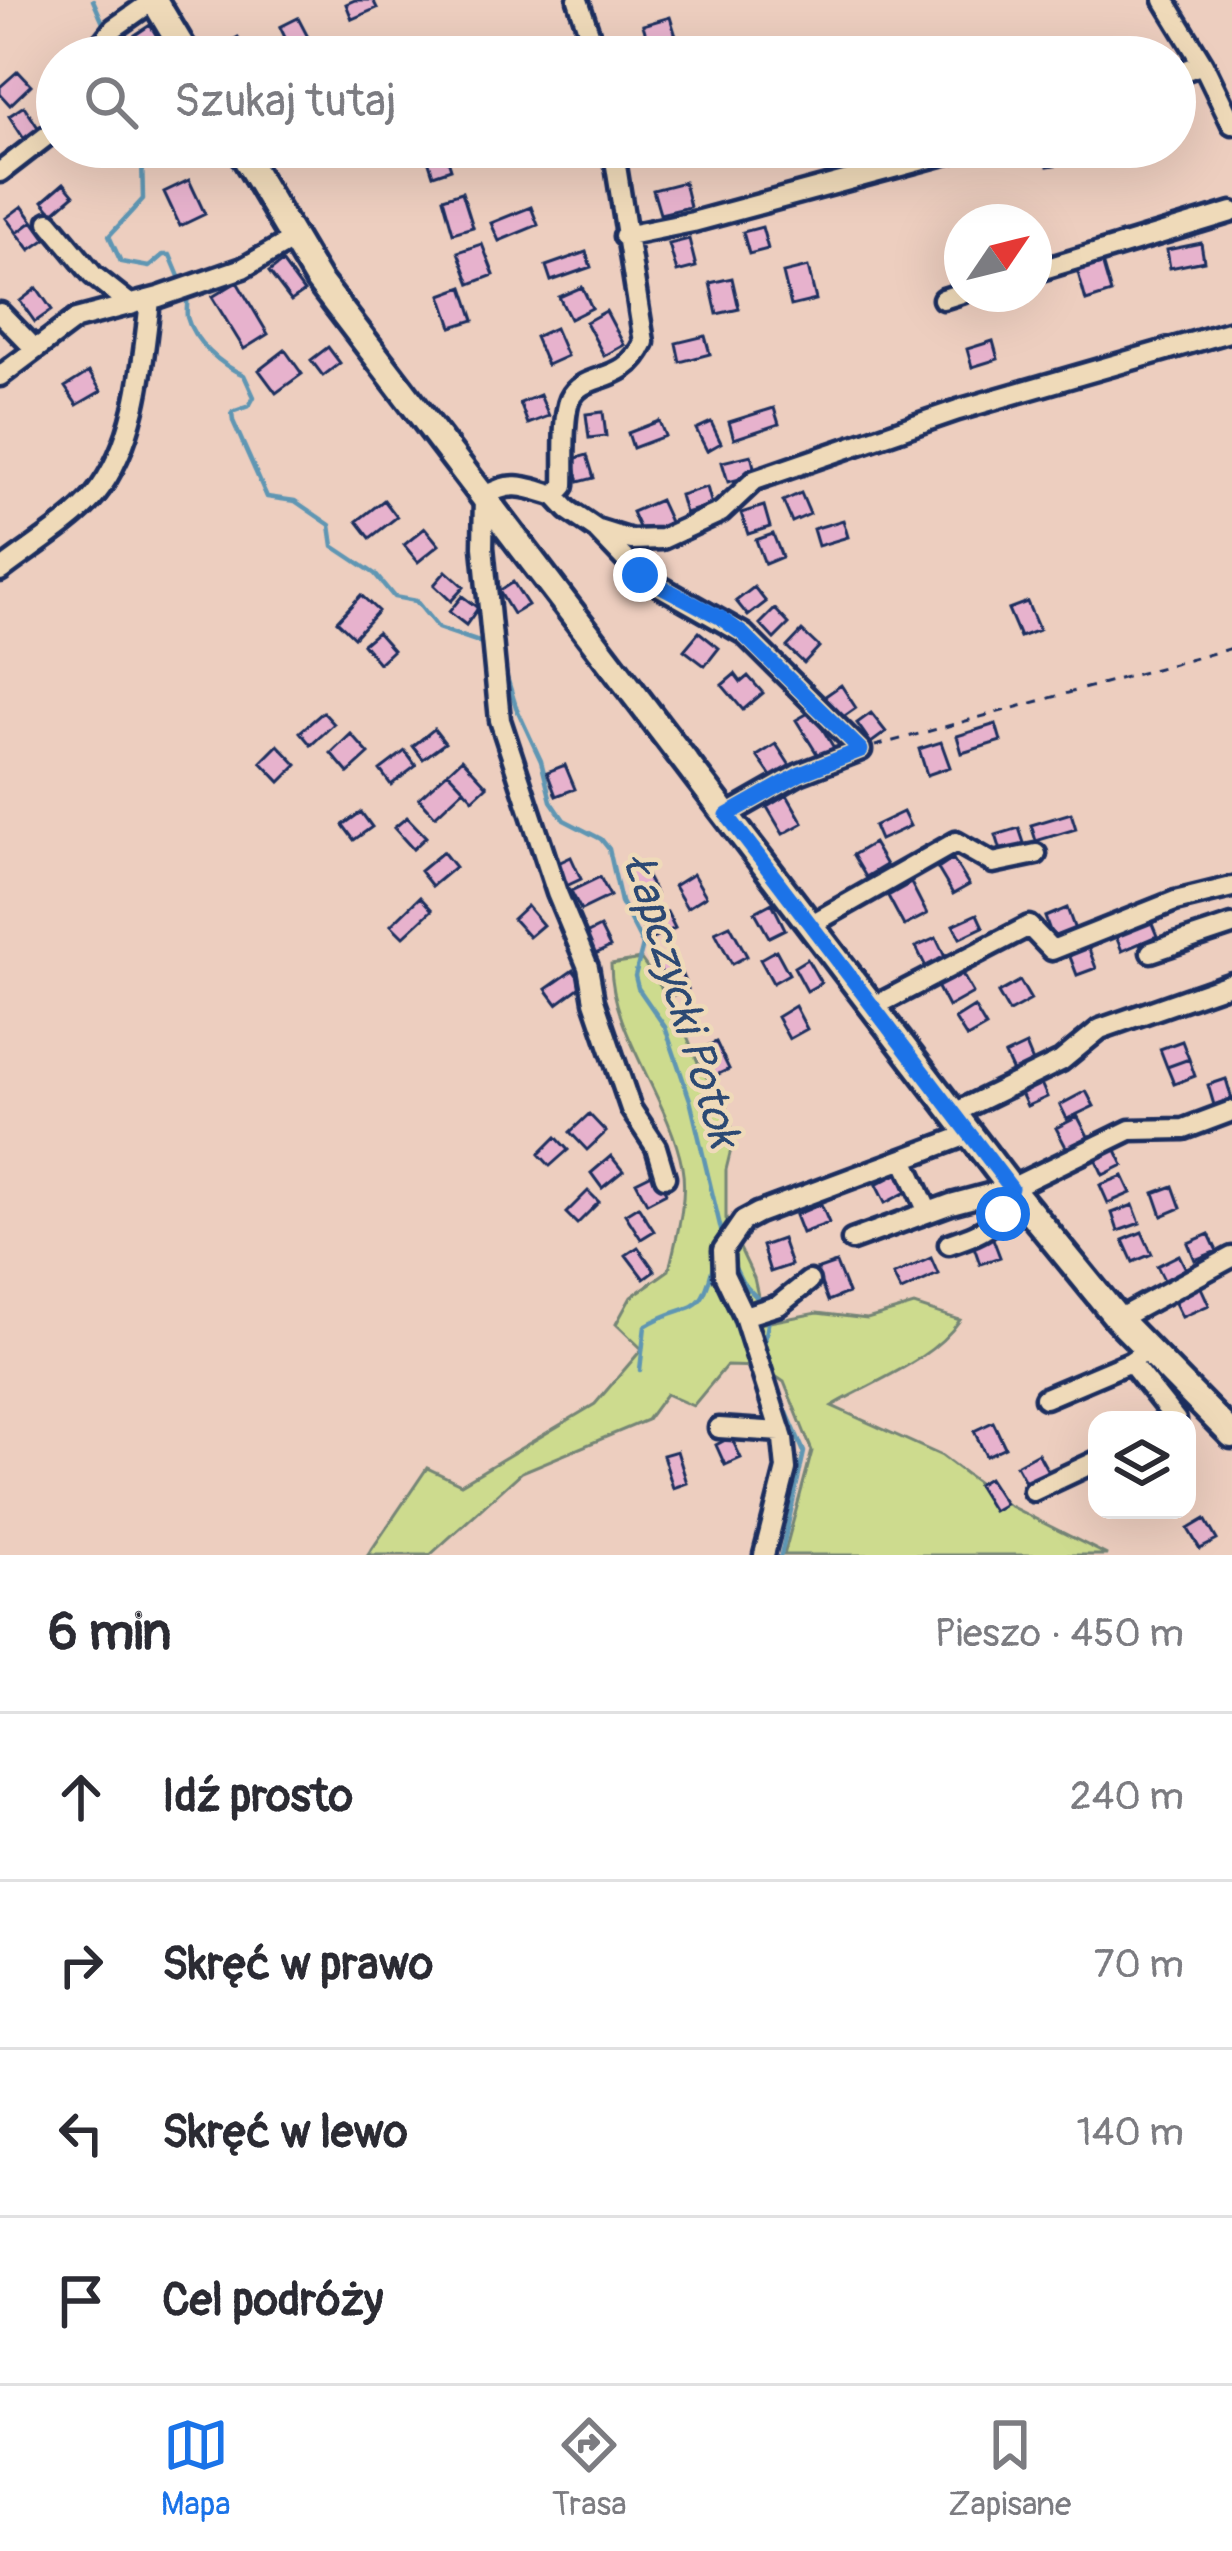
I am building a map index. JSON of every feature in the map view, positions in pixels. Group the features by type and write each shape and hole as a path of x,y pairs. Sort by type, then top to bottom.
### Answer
{"main road":[{"path":"154,0 175,36"},
{"path":"251,168 292,240 484,497 1011,1188 1118,1319 1139,1356 1226,1420"}],"street":[{"path":"109,36 154,0"},
{"path":"578,0 590,36"},
{"path":"1164,0 1186,36"},
{"path":"1196,53 1232,124"},
{"path":"1196,66 1203,64"},
{"path":"0,172 36,144"},
{"path":"555,496 564,486 568,401 580,386 636,361 644,343 616,168"},
{"path":"624,236 893,168"},
{"path":"1052,267 1232,212"},
{"path":"49,222 93,275 141,302"},
{"path":"0,376 76,319 243,268 292,240"},
{"path":"0,571 94,496 112,466 140,393 141,302"},
{"path":"0,313 35,349"},
{"path":"596,529 631,540 662,539 722,512 754,480 958,410 1232,331"},
{"path":"665,1177 656,1147 632,1109 594,1001 588,967 532,823 500,720 483,547 484,497 502,486 520,484 555,496 596,529 640,575 743,634 861,750 800,774 727,815"},
{"path":"810,925 956,842 993,863 1036,854"},
{"path":"873,1007 1030,926 1052,950 1175,901 1232,887"},
{"path":"1151,952 1232,926"},
{"path":"954,1114 1061,1061 1100,1029 1232,983"},
{"path":"853,1240 1011,1188 1130,1130 1184,1129 1232,1112"},
{"path":"764,1555 786,1469 781,1432 744,1316 724,1274 723,1250 743,1222 970,1134"},
{"path":"904,1159 928,1212"},
{"path":"949,1244 986,1231 1003,1214 1011,1188"},
{"path":"1118,1319 1232,1257"},
{"path":"744,1316 779,1305 809,1281"},
{"path":"1045,1398 1139,1356 1171,1411"},
{"path":"719,1428 781,1432"},
{"path":"1033,1491 1088,1465"}],"path":[{"path":"861,750 1232,648"}],"green space":[{"path":"641,959 675,1007 702,1072 725,1097 734,1137 726,1170 726,1219 754,1278 764,1323 817,1313 867,1319 914,1305 960,1320 918,1359 832,1406 942,1456 1006,1504 1107,1555 784,1555 812,1451 784,1382 762,1367 726,1366 693,1406 666,1394 647,1420 522,1472 430,1555 368,1555 427,1468 461,1484 595,1404 642,1349 616,1324 631,1297 669,1270 683,1192 675,1141 630,1040 614,989 611,964"}],"building":[{"path":"373,0 377,8 352,19 346,4"},
{"path":"670,17 676,36 646,36 643,25"},
{"path":"298,18 307,36 284,36 280,27"},
{"path":"150,25 157,36 136,36"},
{"path":"18,71 31,85 10,105 0,87"},
{"path":"24,106 36,131 24,139 9,116"},
{"path":"189,180 205,214 180,226 164,192"},
{"path":"684,182 690,207 660,214 653,190"},
{"path":"64,183 74,195 53,213 43,201"},
{"path":"462,192 473,227 453,233 443,198"},
{"path":"22,206 33,221 17,233 6,218"},
{"path":"531,207 538,225 499,241 491,223"},
{"path":"33,221 46,239 30,250 17,233"},
{"path":"762,227 768,249 749,254 743,232"},
{"path":"689,239 696,267 677,272 669,244"},
{"path":"1201,243 1204,261 1170,268 1167,250"},
{"path":"482,244 494,275 470,284 458,252"},
{"path":"586,252 591,267 551,281 546,266"},
{"path":"282,262 304,292 291,301 269,272"},
{"path":"1102,262 1111,293 1086,301 1077,269"},
{"path":"808,267 816,300 791,306 783,273"},
{"path":"732,278 739,309 717,314 710,283"},
{"path":"237,282 268,334 244,349 212,297"},
{"path":"463,287 474,320 452,327 441,295"},
{"path":"582,287 592,308 570,319 559,297"},
{"path":"37,288 52,310 35,322 20,301"},
{"path":"606,311 624,345 604,356 586,322"},
{"path":"555,328 567,356 547,365 535,337"},
{"path":"705,336 710,354 680,362 676,343"},
{"path":"993,341 998,359 972,367 967,349"},
{"path":"328,347 340,363 323,376 311,360"},
{"path":"285,350 302,374 276,393 259,370"},
{"path":"89,372 101,391 77,405 65,387"},
{"path":"540,395 549,416 528,424 520,403"},
{"path":"774,408 779,424 734,439 729,422"},
{"path":"603,412 606,436 589,438 586,414"},
{"path":"659,421 665,436 633,448 628,433"},
{"path":"711,422 721,443 707,451 696,429"},
{"path":"587,455 594,478 579,482 573,459"},
{"path":"751,455 756,475 728,482 722,462"},
{"path":"707,487 712,505 685,513 680,495"},
{"path":"801,493 810,514 792,522 783,501"},
{"path":"384,500 397,517 370,538 357,521"},
{"path":"660,500 671,524 643,536 632,512"},
{"path":"764,506 770,527 748,534 741,513"},
{"path":"843,520 848,537 818,546 813,529"},
{"path":"425,528 439,545 418,562 404,545"},
{"path":"773,534 782,557 765,564 756,540"},
{"path":"446,571 464,587 451,601 434,585"},
{"path":"513,582 528,605 513,614 499,591"},
{"path":"754,587 766,602 748,616 736,601"},
{"path":"361,595 378,611 354,637 337,621"},
{"path":"462,596 478,608 466,625 449,612"},
{"path":"1027,602 1039,630 1020,637 1008,609"},
{"path":"775,609 789,624 774,639 760,624"},
{"path":"802,631 819,647 804,663 787,647"},
{"path":"377,632 393,650 379,663 363,644"},
{"path":"699,632 719,648 705,666 684,650"},
{"path":"735,674 741,682 748,676 763,693 743,710 722,685"},
{"path":"841,685 856,708 839,720 824,697"},
{"path":"812,711 834,748 819,757 796,720"},
{"path":"323,712 334,724 311,745 300,732"},
{"path":"871,713 886,732 871,743 857,723"},
{"path":"996,724 1001,741 962,753 957,736"},
{"path":"434,729 445,743 423,759 413,746"},
{"path":"351,734 369,754 348,773 331,753"},
{"path":"941,742 950,767 927,775 919,749"},
{"path":"776,744 791,767 773,779 757,756"},
{"path":"278,745 297,765 280,782 261,762"},
{"path":"405,751 416,766 391,785 380,770"},
{"path":"462,759 487,786 473,799 448,772"},
{"path":"565,765 575,789 556,796 547,772"},
{"path":"448,772 464,789 435,816 419,798"},
{"path":"787,795 803,823 783,834 767,807"},
{"path":"361,812 372,827 354,840 343,825"},
{"path":"903,812 910,826 880,840 874,826"},
{"path":"1071,813 1076,829 1036,841 1031,825"},
{"path":"407,817 426,837 413,849 394,828"},
{"path":"1019,828 1026,849 1003,857 996,835"},
{"path":"873,843 886,865 866,877 853,855"},
{"path":"443,852 455,867 432,886 420,871"},
{"path":"571,857 581,879 564,887 554,865"},
{"path":"953,859 969,885 953,894 938,869"},
{"path":"640,864 656,894 639,903 623,873"},
{"path":"693,874 706,896 687,908 674,886"},
{"path":"600,877 610,896 581,910 571,891"},
{"path":"911,883 927,914 904,926 888,896"},
{"path":"420,897 432,910 403,937 391,925"},
{"path":"772,903 785,929 769,937 755,912"},
{"path":"527,906 543,925 529,937 513,919"},
{"path":"1067,908 1075,930 1053,939 1045,917"},
{"path":"667,912 675,928 649,941 641,924"},
{"path":"977,914 983,927 960,938 953,925"},
{"path":"1150,919 1157,936 1122,951 1115,934"},
{"path":"730,925 747,956 732,964 715,932"},
{"path":"600,927 610,947 593,955 584,935"},
{"path":"936,938 947,961 928,971 916,947"},
{"path":"1086,941 1096,968 1077,975 1067,949"},
{"path":"776,950 789,974 773,983 760,959"},
{"path":"674,957 688,989 671,996 658,964"},
{"path":"807,959 821,983 807,991 794,967"},
{"path":"573,970 584,984 557,1004 546,989"},
{"path":"961,972 973,993 948,1007 937,986"},
{"path":"1020,981 1031,1000 1009,1012 998,993"},
{"path":"795,1006 807,1029 789,1039 777,1017"},
{"path":"974,1007 986,1027 967,1038 955,1019"},
{"path":"1182,1041 1189,1059 1167,1067 1160,1049"},
{"path":"716,1042 729,1069 712,1077 699,1050"},
{"path":"1026,1045 1035,1067 1015,1076 1005,1055"},
{"path":"1189,1059 1195,1076 1174,1084 1167,1067"},
{"path":"1226,1079 1232,1099 1214,1105 1208,1085"},
{"path":"1040,1081 1047,1097 1027,1106 1020,1091"},
{"path":"1086,1091 1094,1106 1067,1119 1060,1105"},
{"path":"589,1114 606,1132 587,1150 570,1132"},
{"path":"1078,1117 1089,1138 1067,1149 1056,1128"},
{"path":"556,1137 568,1150 550,1166 539,1154"},
{"path":"1115,1148 1123,1165 1103,1175 1095,1158"},
{"path":"611,1156 623,1171 602,1188 591,1173"},
{"path":"656,1172 666,1193 647,1203 636,1182"},
{"path":"901,1172 910,1190 885,1203 876,1185"},
{"path":"1123,1176 1131,1193 1108,1203 1100,1185"},
{"path":"1173,1186 1181,1208 1162,1216 1154,1193"},
{"path":"588,1191 599,1202 577,1224 566,1213"},
{"path":"821,1204 829,1223 802,1233 795,1215"},
{"path":"1133,1205 1140,1223 1118,1231 1112,1213"},
{"path":"638,1206 654,1231 641,1239 625,1214"},
{"path":"1142,1232 1152,1254 1133,1262 1123,1240"},
{"path":"1209,1234 1217,1251 1195,1260 1188,1243"},
{"path":"992,1236 1000,1257 980,1264 973,1244"},
{"path":"782,1239 791,1265 770,1272 762,1246"},
{"path":"638,1247 655,1271 644,1279 626,1255"},
{"path":"1179,1255 1187,1271 1165,1282 1157,1266"},
{"path":"931,1258 938,1274 901,1291 893,1275"},
{"path":"836,1263 848,1293 828,1301 816,1270"},
{"path":"1199,1283 1209,1305 1182,1317 1172,1297"},
{"path":"993,1422 1005,1447 986,1456 974,1431"},
{"path":"731,1437 741,1458 725,1465 716,1445"},
{"path":"677,1451 687,1483 673,1488 663,1455"},
{"path":"1038,1453 1049,1473 1027,1485 1016,1465"},
{"path":"988,1478 1005,1504 993,1511 977,1485"},
{"path":"1205,1519 1217,1540 1200,1549 1188,1529"}],"waterway":[{"name":"Łapczycki Potok","path":"93,0 106,30"},
{"name":"Łapczycki Potok","path":"142,168 143,199 109,236 121,262 149,267 170,255 183,286"},
{"name":"Łapczycki Potok","path":"187,296 187,317 195,335 218,359 244,375 254,397 249,406 232,412 233,421 267,497 295,501 330,525 333,546 375,574 394,597 416,601 438,628 485,644"},
{"name":"Łapczycki Potok","path":"501,658 516,707 541,761 551,801 564,820 601,839 609,849 621,902 643,945 635,976 638,988 665,1027 690,1100 722,1234"},
{"path":"640,1370 645,1326 699,1301 715,1257"},
{"name":"Łapczycki Potok","path":"732,1262 742,1282 764,1305"},
{"name":"Łapczycki Potok","path":"769,1319 764,1345 804,1452 781,1555"}],"route":[{"path":"640,575 743,634 861,750 800,774 727,815 1011,1188 1003,1214"}]}
